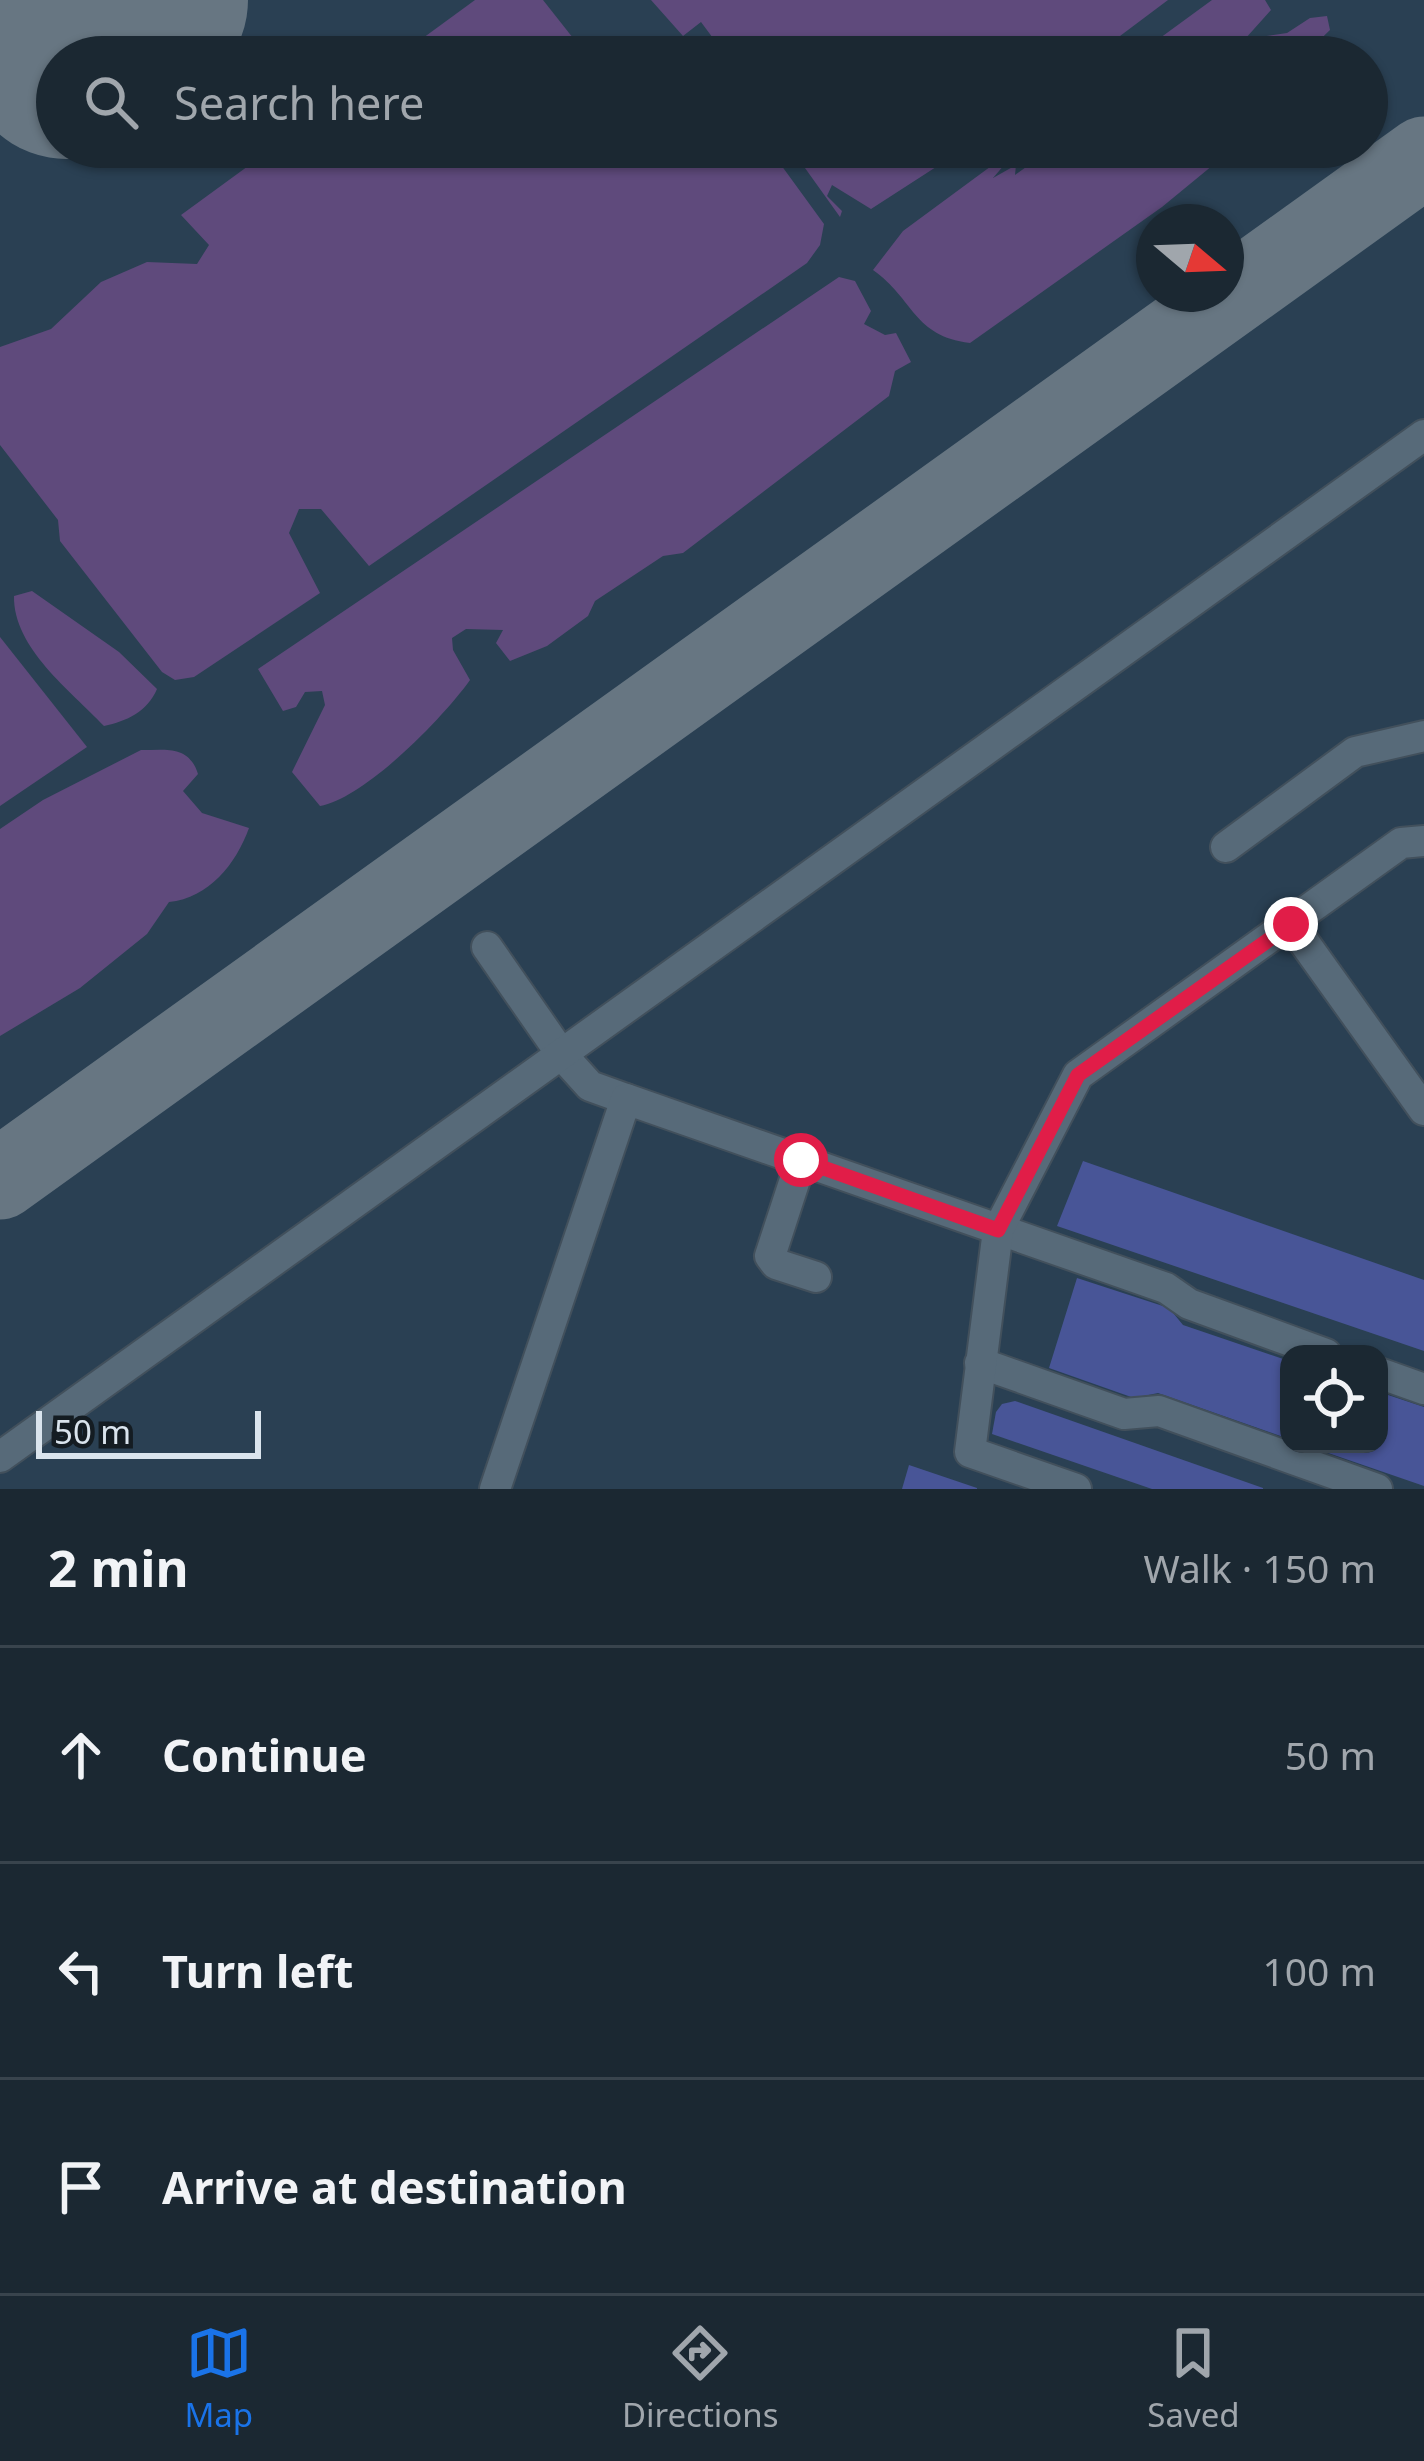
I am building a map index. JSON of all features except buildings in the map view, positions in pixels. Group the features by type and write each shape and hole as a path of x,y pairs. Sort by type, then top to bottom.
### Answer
{"lane":[{"path":"0,1457 1424,435"},
{"path":"1226,847 1355,752 1424,736"},
{"path":"1076,1489 970,1452 998,1230 1078,1075 1401,843 1424,841"},
{"path":"1291,924 1424,1109"},
{"path":"487,946 562,1055 590,1086 1166,1288 1189,1304 1302,1345"},
{"path":"495,1489 626,1099"},
{"path":"801,1160 770,1256 776,1264 816,1277"},
{"path":"980,1363 1124,1414 1159,1412 1377,1489"},
{"path":"1388,1376 1424,1389"}],"shaded area":[{"path":"0,0 1424,0 1424,1489 0,1489"},
{"path":"475,0 543,0 571,36 426,36"},
{"path":"651,0 1168,0 1120,36 711,36 701,22 683,36"},
{"path":"1212,0 1265,0 1271,10 1248,36 1163,36"},
{"path":"1327,16 1330,30 1324,36 1266,36 1287,33 1310,18"},
{"path":"245,168 783,168 824,224 820,245 807,263 369,566 321,509 299,509 289,533 320,593 194,677 175,680 162,672 60,541 58,520 0,445 0,347 51,329 101,282 147,262 197,264 209,245 181,215"},
{"path":"805,168 934,168 871,209 832,185 827,196 842,211 840,217"},
{"path":"988,168 1002,168 993,178 1011,168 1016,168 1015,175 1025,168 1209,168 1166,204 1136,204 1136,225 970,343 951,339 925,324 873,270 903,231"},
{"path":"839,277 855,281 871,311 864,324 885,335 896,333 911,362 895,371 889,396 683,553 663,556 595,601 588,616 547,646 510,661 496,643 503,630 466,629 452,638 453,650 470,680 458,696 380,773 320,806 292,772 325,705 322,691 305,692 296,707 283,711 258,669"},
{"path":"32,591 119,652 157,689 142,709 104,726 61,683 33,651 16,615 14,596"},
{"path":"0,637 87,747 0,806"},
{"path":"141,750 176,751 189,758 198,774 183,791 202,813 249,828 243,841 229,866 208,886 169,902 147,934 80,988 0,1036 0,829 43,800"}],"taxiway":[{"path":"0,1179 1424,157"}],"runway":[{"path":"95,36 146,0"}],"route":[{"path":"801,1160 998,1230 1078,1075 1291,924"}]}
